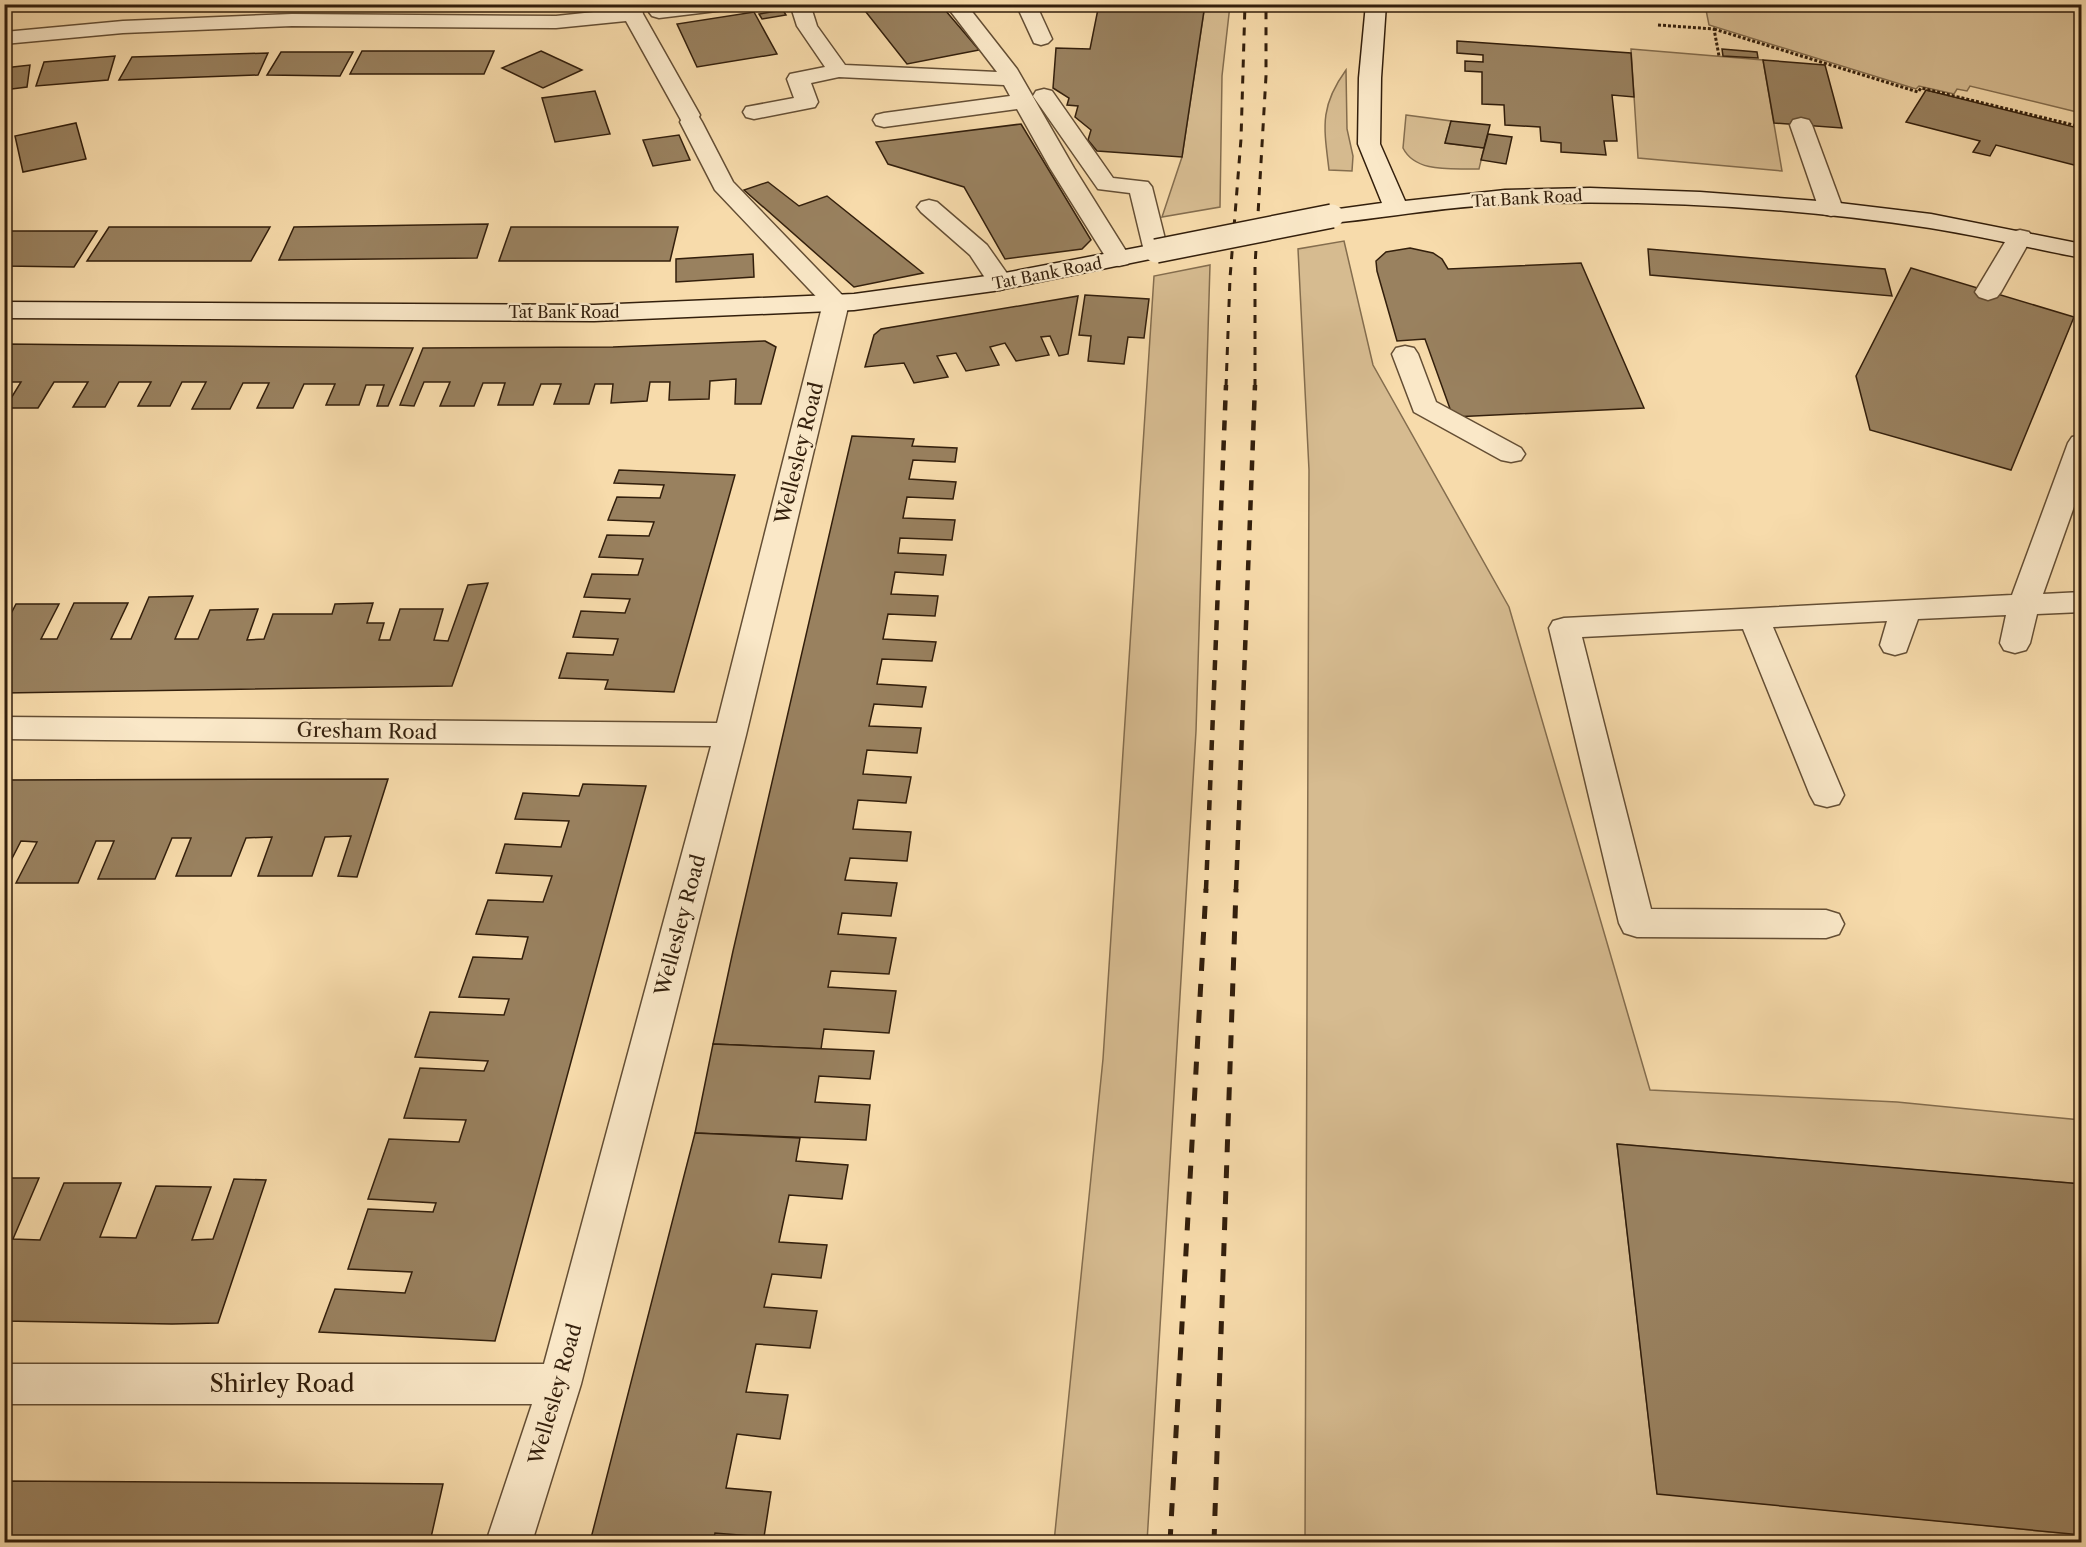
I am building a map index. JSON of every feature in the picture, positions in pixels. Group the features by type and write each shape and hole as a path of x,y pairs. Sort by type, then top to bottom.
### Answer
{"street":[{"path":"659,12 725,4"},
{"path":"800,4 807,26 839,71"},
{"path":"955,4 1012,79 1030,93 1106,184 1140,187 1156,251"},
{"path":"1026,4 1041,39"},
{"path":"1376,4 1370,78 1369,144 1396,208"},
{"path":"4,38 123,27 292,20 556,22 632,9 723,185 836,303"},
{"path":"754,112 807,102 798,79 839,71 1012,79"},
{"path":"884,120 1030,93"},
{"path":"1030,93 1062,168 1119,259"},
{"path":"1801,125 1831,209"},
{"name":"Tat Bank Road","path":"4,310 594,313 836,303 1000,282 1332,216 1504,197 1590,195 1700,199 1831,209 1931,221 2082,251"},
{"path":"929,207 971,242 993,267 1000,282"},
{"path":"1988,292 2020,237"},
{"name":"Wellesley Road","path":"509,1542 560,1384 730,735 836,303"},
{"path":"1405,354 1425,406 1511,454"},
{"path":"2015,643 2024,605 2082,443"},
{"path":"1826,924 1637,922 1564,628 2082,602"},
{"path":"1895,645 1906,610"},
{"path":"1754,618 1827,795"},
{"name":"Gresham Road","path":"4,728 730,735"},
{"name":"Shirley Road","path":"4,1384 560,1384"}],"path":[{"path":"1658,25 1714,29 1918,92 1921,88 2082,126"},
{"path":"1714,29 1719,56"}],"shaded area":[{"path":"1205,5 1230,5 1222,76 1220,207 1162,217 1182,157"},
{"path":"1705,5 2081,5 2081,113 1970,86 1967,91 1957,89 1954,94 1919,86 1916,89 1709,25"},
{"path":"1631,49 1763,60 1782,171 1638,158"},
{"path":"1346,70 1347,129 1353,156 1352,171 1329,170 1325,130 1327,107 1337,83"},
{"path":"1406,115 1451,121 1445,143 1484,148 1479,169 1436,168 1417,162 1403,148"},
{"path":"1344,241 1373,365 1509,607 1650,1090 1897,1102 2081,1120 2081,1184 1617,1144 1657,1493 2081,1535 2081,1542 1305,1542 1309,470 1298,249"},
{"path":"1210,265 1196,731 1147,1542 1054,1542 1103,1059 1154,276"}],"building":[{"path":"54,4 98,4 89,11"},
{"path":"125,4 197,4 123,8"},
{"path":"876,4 940,4 979,50 907,64 862,7"},
{"path":"1099,4 1205,4 1182,157 1097,151 1088,140 1091,130 1075,117 1078,106 1067,105 1069,98 1053,88 1056,48 1090,49"},
{"path":"783,10 786,15 762,19 759,14"},
{"path":"754,12 777,54 697,67 677,24"},
{"path":"1457,41 1631,53 1634,97 1612,95 1617,141 1604,141 1606,155 1561,152 1561,143 1541,141 1540,127 1505,125 1504,105 1482,104 1482,72 1465,71 1465,61 1483,62 1483,55 1457,53"},
{"path":"1722,49 1757,52 1758,58 1723,56"},
{"path":"362,51 494,51 484,74 350,74"},
{"path":"541,51 582,70 543,88 502,68"},
{"path":"281,52 353,52 340,76 267,75"},
{"path":"268,53 258,75 119,80 132,57"},
{"path":"115,56 108,80 36,86 44,62"},
{"path":"1763,60 1825,65 1842,128 1774,123"},
{"path":"30,65 27,87 4,90 4,68"},
{"path":"1926,90 2082,129 2082,167 1996,145 1990,156 1973,152 1980,141 1906,122"},
{"path":"595,91 610,134 555,142 542,98"},
{"path":"1451,121 1490,125 1484,148 1445,143"},
{"path":"76,123 86,159 23,172 15,136"},
{"path":"1021,124 1091,240 1082,249 1005,259 964,187 888,164 876,142"},
{"path":"1488,134 1512,137 1506,164 1481,160"},
{"path":"679,135 690,160 653,166 643,140"},
{"path":"768,182 799,206 827,196 923,273 854,287 744,190"},
{"path":"488,224 477,258 279,260 294,227"},
{"path":"109,227 270,227 251,261 87,261"},
{"path":"511,227 678,227 670,261 499,261"},
{"path":"4,231 97,231 74,267 4,266"},
{"path":"1410,248 1433,253 1442,259 1448,269 1581,263 1644,408 1453,417 1425,339 1397,341 1377,271 1376,261 1386,252"},
{"path":"1648,249 1885,269 1892,296 1650,275"},
{"path":"753,254 754,277 676,282 676,259"},
{"path":"1911,268 2074,317 2011,470 1870,430 1856,376"},
{"path":"1085,295 1149,299 1144,338 1128,337 1124,364 1088,361 1091,336 1079,335"},
{"path":"1078,296 1068,354 1059,356 1050,336 1041,337 1049,355 1016,361 1005,343 990,347 999,365 966,371 956,353 937,356 948,377 914,383 904,363 865,367 874,335 881,329"},
{"path":"765,341 776,347 761,404 735,404 736,379 710,381 709,399 669,400 670,382 650,382 647,401 611,403 613,384 595,384 589,404 554,404 561,384 541,384 533,405 498,405 505,383 483,383 474,406 440,406 450,382 424,382 414,406 400,405 423,348 613,347"},
{"path":"4,344 413,348 388,406 377,406 384,385 366,385 359,405 326,405 335,384 304,384 293,408 257,408 269,383 243,383 230,409 192,409 206,382 182,382 170,406 138,406 151,382 119,382 105,407 73,407 88,382 54,382 38,408 5,408 21,382 4,382"},
{"path":"852,436 914,439 912,446 957,448 955,462 913,460 909,479 956,482 953,499 907,497 903,518 955,520 952,540 900,538 898,553 946,555 943,575 895,572 891,594 938,596 935,616 888,614 883,639 936,642 932,661 882,659 877,684 926,687 922,707 874,704 869,726 921,728 917,753 867,750 863,774 911,777 906,803 858,800 853,829 911,832 907,861 850,858 845,880 897,883 891,916 842,913 838,934 896,938 889,974 831,971 828,987 896,991 889,1033 824,1029 821,1049 713,1044 733,951"},
{"path":"619,470 735,475 674,692 605,689 608,680 559,678 567,653 613,655 618,639 573,637 581,611 625,613 630,599 584,597 592,574 638,575 643,559 599,557 607,535 649,536 654,522 608,520 617,497 660,498 664,485 614,483"},
{"path":"488,583 452,686 4,693 4,627 16,604 59,604 41,639 57,639 74,603 128,603 111,639 131,639 149,597 193,596 175,639 198,639 210,610 258,609 247,640 264,639 273,614 332,614 335,604 373,603 367,623 384,623 379,640 390,640 400,609 443,609 434,640 448,641 468,585"},
{"path":"388,779 357,877 338,876 351,836 325,837 312,876 258,876 272,837 246,838 231,876 176,876 191,838 172,838 155,879 98,879 114,841 96,841 78,883 16,883 37,842 21,841 4,874 4,780"},
{"path":"583,784 646,786 495,1341 319,1332 335,1289 405,1293 412,1272 348,1269 368,1209 433,1212 436,1203 368,1199 389,1139 459,1142 466,1120 404,1118 420,1068 484,1071 488,1061 415,1057 430,1012 504,1015 509,999 459,997 473,957 522,959 528,937 476,934 488,900 543,902 552,876 496,873 505,844 561,847 569,821 515,819 523,793 579,796"},
{"path":"713,1044 874,1051 870,1079 819,1076 815,1102 870,1105 866,1140 695,1133"},
{"path":"695,1133 800,1138 796,1161 848,1165 842,1199 789,1195 779,1242 827,1245 821,1278 772,1274 764,1307 817,1311 810,1348 756,1344 746,1392 788,1395 780,1439 737,1434 726,1488 771,1492 764,1537 715,1533 713,1542 590,1542"},
{"path":"1617,1144 2082,1184 2082,1535 1657,1494"},
{"path":"4,1178 39,1178 13,1239 40,1240 64,1183 121,1183 100,1237 136,1238 156,1186 211,1187 192,1240 213,1239 234,1179 266,1180 218,1323 172,1324 4,1321"},
{"path":"4,1481 443,1484 430,1542 4,1542"}],"railway":[{"path":"1226,387 1230,278 1241,139 1245,4"},
{"path":"1255,385 1255,266 1266,76 1266,4"},
{"path":"1206,890 1226,385"},
{"path":"1236,890 1255,385"},
{"path":"1170,1542 1206,889"},
{"path":"1214,1542 1236,889"}]}
